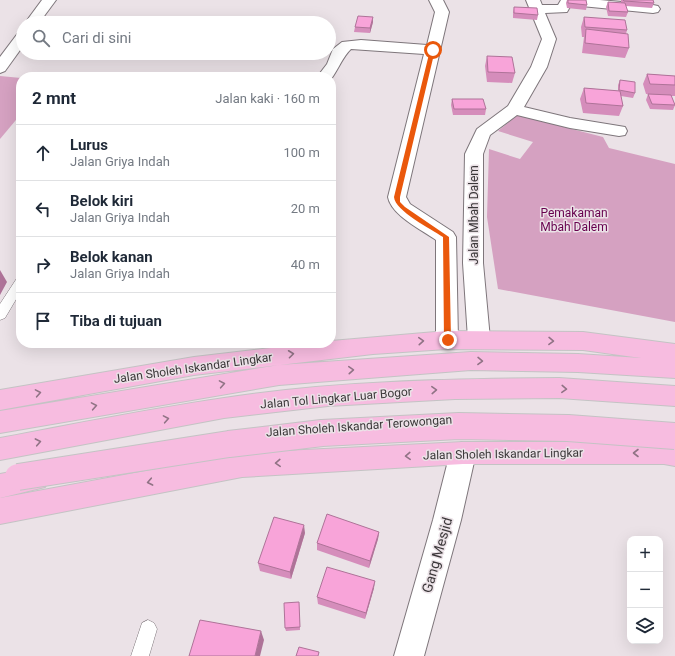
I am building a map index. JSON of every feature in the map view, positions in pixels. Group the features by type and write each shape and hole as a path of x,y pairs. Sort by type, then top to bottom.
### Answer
{"highway":[{"name":"Jalan Sholeh Iskandar Lingkar","path":"0,400 194,366 373,345 479,339 583,341 675,353"},
{"path":"0,422 279,375 471,361 578,363 675,369"},
{"name":"Jalan Tol Lingkar Luar Bogor","path":"0,450 224,408 328,396 455,389 559,388 675,396"},
{"name":"Jalan Sholeh Iskandar Terowongan","path":"0,486 277,429 502,418 675,429"},
{"path":"0,481 229,444 322,433 459,426 568,428 675,436"},
{"name":"Jalan Sholeh Iskandar Lingkar","path":"0,511 242,465 463,453 664,453 675,455"}],"street":[{"path":"37,16 49,0"},
{"path":"436,0 442,12 397,197 398,202 403,208 446,237 448,340"},
{"path":"535,5 562,9 568,0 653,9"},
{"name":"Jalan Mbah Dalem","path":"479,339 473,263 474,154 483,133 514,109 539,67 549,39 535,5"},
{"path":"336,58 338,52 347,45 361,44 433,50"},
{"path":"0,68 16,46"},
{"path":"328,72 335,60"},
{"path":"514,109 570,123 619,132"},
{"name":"Gang Mesjid","path":"409,656 447,520 463,453"}],"lane":[{"path":"0,315 16,289"},
{"path":"140,656 148,629"}],"green space":[{"path":"0,76 16,78 16,120 0,139"},
{"name":"Pemakaman Mbah Dalem","path":"517,115 603,137 609,148 675,164 675,322 498,289 487,217 489,149 520,159 533,142 498,131"}],"building":[{"path":"568,0 586,0 587,5 568,3"},
{"path":"623,0 653,0 654,3 624,1"},
{"path":"608,2 625,3 628,12 609,11"},
{"path":"514,7 537,8 538,15 514,13"},
{"path":"358,16 373,17 370,28 355,27"},
{"path":"584,17 625,20 627,30 585,27"},
{"path":"586,29 628,34 629,48 585,43"},
{"path":"487,56 512,57 515,73 488,72"},
{"path":"647,74 675,76 675,85 650,84"},
{"path":"620,80 635,82 635,93 619,90"},
{"path":"584,88 620,91 623,106 586,103"},
{"path":"648,94 671,95 675,105 652,104"},
{"path":"452,99 483,99 486,109 454,109"},
{"path":"327,514 379,532 370,561 317,543"},
{"path":"274,517 304,525 290,572 258,563"},
{"path":"327,567 375,581 366,613 317,597"},
{"path":"299,602 300,627 285,628 284,603"},
{"path":"200,620 261,631 255,656 189,656"},
{"path":"299,647 319,652 318,656 296,656"}],"route":[{"path":"433,50 397,197 398,202 403,208 446,237 448,340"}]}
